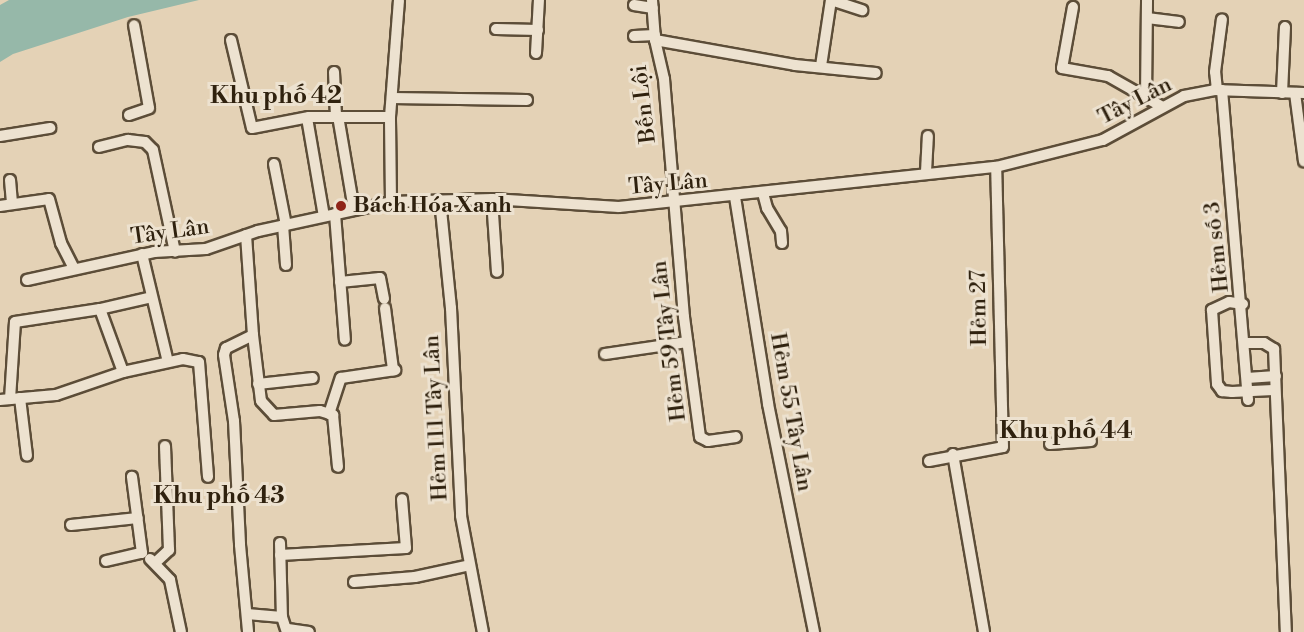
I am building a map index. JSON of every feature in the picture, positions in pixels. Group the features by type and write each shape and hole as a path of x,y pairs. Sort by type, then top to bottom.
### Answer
{"street":[{"path":"391,202 390,117 399,0"},
{"path":"536,53 539,0"},
{"path":"821,66 831,0 862,10"},
{"path":"1146,98 1147,0"},
{"path":"634,5 653,4"},
{"name":"Bến Lội","path":"653,4 655,37 664,79 674,203"},
{"path":"1073,7 1062,68 1108,76 1161,106"},
{"path":"1147,18 1179,22"},
{"name":"Hẻm số 3","path":"1222,19 1215,72 1219,90 1243,304 1248,396"},
{"path":"129,115 149,108 134,25"},
{"path":"1282,93 1285,27"},
{"path":"496,29 538,30"},
{"path":"634,36 655,37 795,65 876,73"},
{"path":"231,40 252,128 307,118 390,117"},
{"path":"334,72 337,116 354,210"},
{"name":"Tây Lân","path":"27,280 142,255 206,249 285,225 391,202 492,199 619,207 735,198 926,172 996,168 1103,140 1161,106 1219,90 1300,93"},
{"path":"1300,93 1304,161"},
{"path":"392,98 527,100"},
{"path":"307,118 329,215 340,282 345,340"},
{"path":"0,136 50,128"},
{"path":"926,172 928,136"},
{"path":"99,147 128,140 145,142 153,150 175,252"},
{"path":"274,164 285,225 286,265"},
{"name":"Hẻm 27","path":"953,454 1003,447 996,168"},
{"path":"10,180 12,204"},
{"path":"763,193 767,208 781,231 782,243"},
{"name":"Hẻm 55 Tây Lân","path":"735,198 768,404 814,632"},
{"path":"0,206 49,199 61,243 74,268"},
{"path":"492,199 497,272"},
{"name":"Hẻm 111 Tây Lân","path":"440,200 451,308 461,516 483,632"},
{"name":"Hẻm 59 Tây Lân","path":"674,203 687,342 700,437 708,441 735,437"},
{"path":"246,235 253,335 261,402 274,415 320,411 329,414 336,423 338,467"},
{"path":"142,255 168,362"},
{"path":"329,414 341,378 394,370 380,278 340,282"},
{"path":"27,456 10,399 5,352 15,322 100,309 152,297"},
{"path":"1243,304 1218,304 1212,310 1217,384 1222,391 1248,396 1273,390"},
{"path":"100,309 123,372"},
{"path":"249,632 240,545 234,421 224,355 226,348 253,335"},
{"path":"605,354 687,342"},
{"path":"1245,343 1264,343 1274,349 1276,376 1273,390 1286,632"},
{"path":"10,399 56,395 123,372 168,362 199,362 207,477"},
{"path":"1247,378 1276,376"},
{"path":"258,384 313,378"},
{"path":"1050,444 1091,441"},
{"path":"156,562 169,550 165,446"},
{"path":"929,461 953,454 984,632"},
{"path":"132,477 141,555"},
{"path":"280,555 406,548 402,499"},
{"path":"71,525 138,518"},
{"path":"280,543 282,617 287,630 309,632"},
{"path":"106,561 141,555 156,562 170,580 181,632"},
{"path":"354,582 415,577 470,565"},
{"path":"247,614 282,617"}],"shaded area":[{"path":"9,0 199,0 128,17 13,54 0,62 0,5"}],"place":[{"name":"Bách Hóa Xanh","path":"341,206"}],"district":[{"name":"Khu phố 42","path":"276,97"},
{"name":"Khu phố 44","path":"1066,432"},
{"name":"Khu phố 43","path":"219,497"}]}
